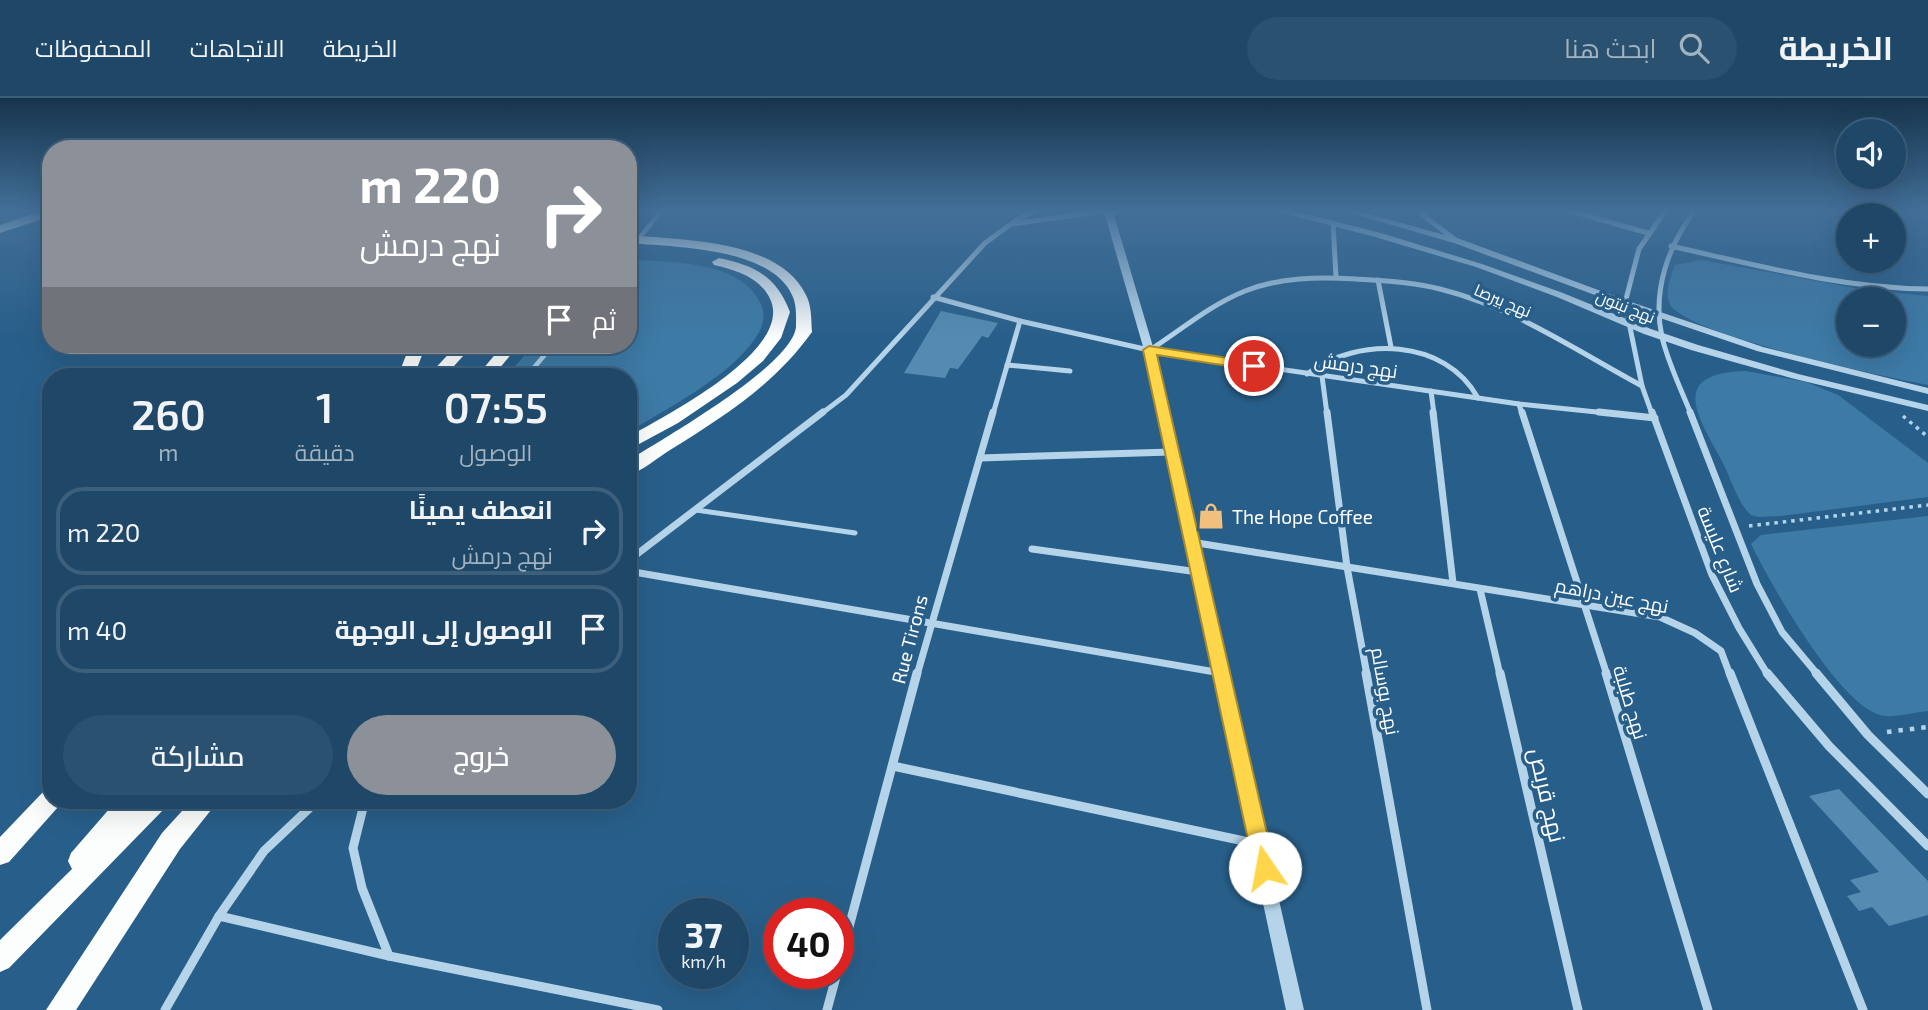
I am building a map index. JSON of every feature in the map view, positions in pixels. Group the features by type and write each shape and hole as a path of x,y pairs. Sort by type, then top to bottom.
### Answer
{"highway":[{"path":"637,439 728,382 762,354 777,335 784,315 779,296 766,281 748,271 679,253"},
{"path":"637,463 747,390 779,364 804,332 803,307 798,291 778,270 735,253"},
{"path":"443,368 457,354"},
{"path":"492,368 503,354"},
{"path":"0,855 42,809"},
{"path":"0,957 124,809"},
{"path":"0,957 149,809"},
{"path":"60,1010 171,841 199,809"}],"street":[{"path":"637,554 846,395 976,253"},
{"path":"1113,253 1149,350 1295,1010"},
{"path":"1334,253 1336,277"},
{"name":"نهج نبتون","path":"1442,253 1548,290 1662,337 1735,360 1928,408"},
{"name":"نهج نبتون","path":"1488,253 1760,349 1928,391"},
{"name":"شارع عليسة","path":"1639,253 1632,268 1625,303 1628,325 1642,386 1712,575 1739,628 1772,682 1829,746 1928,846"},
{"name":"شارع عليسة","path":"1669,253 1662,278 1662,337 1732,528 1757,584 1782,632 1868,735 1928,794"},
{"path":"1700,253 1871,287 1928,289"},
{"name":"نهج بيرصا","path":"1149,350 1181,331 1220,301 1247,289 1292,279 1336,277 1378,280 1448,291 1478,301 1535,326 1642,386"},
{"path":"1378,280 1391,347"},
{"name":"نهج درمش","path":"933,297 1020,321 1149,350 1519,404 1655,418"},
{"name":"Rue Tirons","path":"854,909 931,623 1020,321"},
{"path":"1307,374 1340,354 1365,348 1391,347 1447,363 1469,383 1478,398"},
{"path":"1007,365 1070,371"},
{"name":"نهج بوسالم","path":"1322,376 1347,567 1427,1010"},
{"path":"1431,391 1453,583"},
{"name":"نهج طبلبة","path":"1519,404 1585,603 1708,1010"},
{"path":"980,457 1171,453"},
{"name":"نهج عين دراهم","path":"1191,542 1480,589 1585,603 1660,617 1695,633 1721,652 1863,1010"},
{"path":"1032,549 1198,572"},
{"path":"637,572 1222,673"},
{"name":"نهج قربص","path":"1480,589 1578,1010"},
{"path":"893,766 1260,844"},
{"path":"165,1010 219,916 264,851 308,809"},
{"path":"363,809 353,848 362,888 389,956"},
{"path":"219,916 389,956 657,1010"},
{"path":"827,1010 833,989"}],"lane":[{"path":"696,510 855,533"}],"path":[{"path":"1732,528 1928,505"},
{"path":"1868,735 1928,727"}],"shaded area":[{"path":"637,260 682,263 719,271 750,288 762,306 761,329 731,365 698,390 637,427 637,368 514,368 525,354 637,354"},
{"path":"1701,260 1850,287 1836,287 1836,357 1906,357 1906,294 1928,296 1928,385 1791,354 1715,330 1687,318 1671,306 1668,286 1675,265"},
{"path":"1746,371 1806,382 1838,395 1928,463 1928,497 1781,516 1751,515 1739,498 1705,430 1695,401 1697,389 1705,380 1721,374"},
{"path":"1928,516 1928,711 1885,716 1868,709 1848,693 1828,670 1790,614 1751,544 1761,535"}],"building":[{"path":"941,311 998,323 988,338 982,336 958,369 950,368 945,378 904,373"},
{"path":"1839,789 1928,881 1928,915 1889,926 1872,907 1859,911 1847,896 1861,892 1850,880 1879,872 1809,796"}],"waterway":[{"path":"534,368 545,354"}],"place":[{"name":"The Hope Coffee","path":"1211,516"}],"route":[{"path":"1254,366 1149,350 1265,868"}]}
